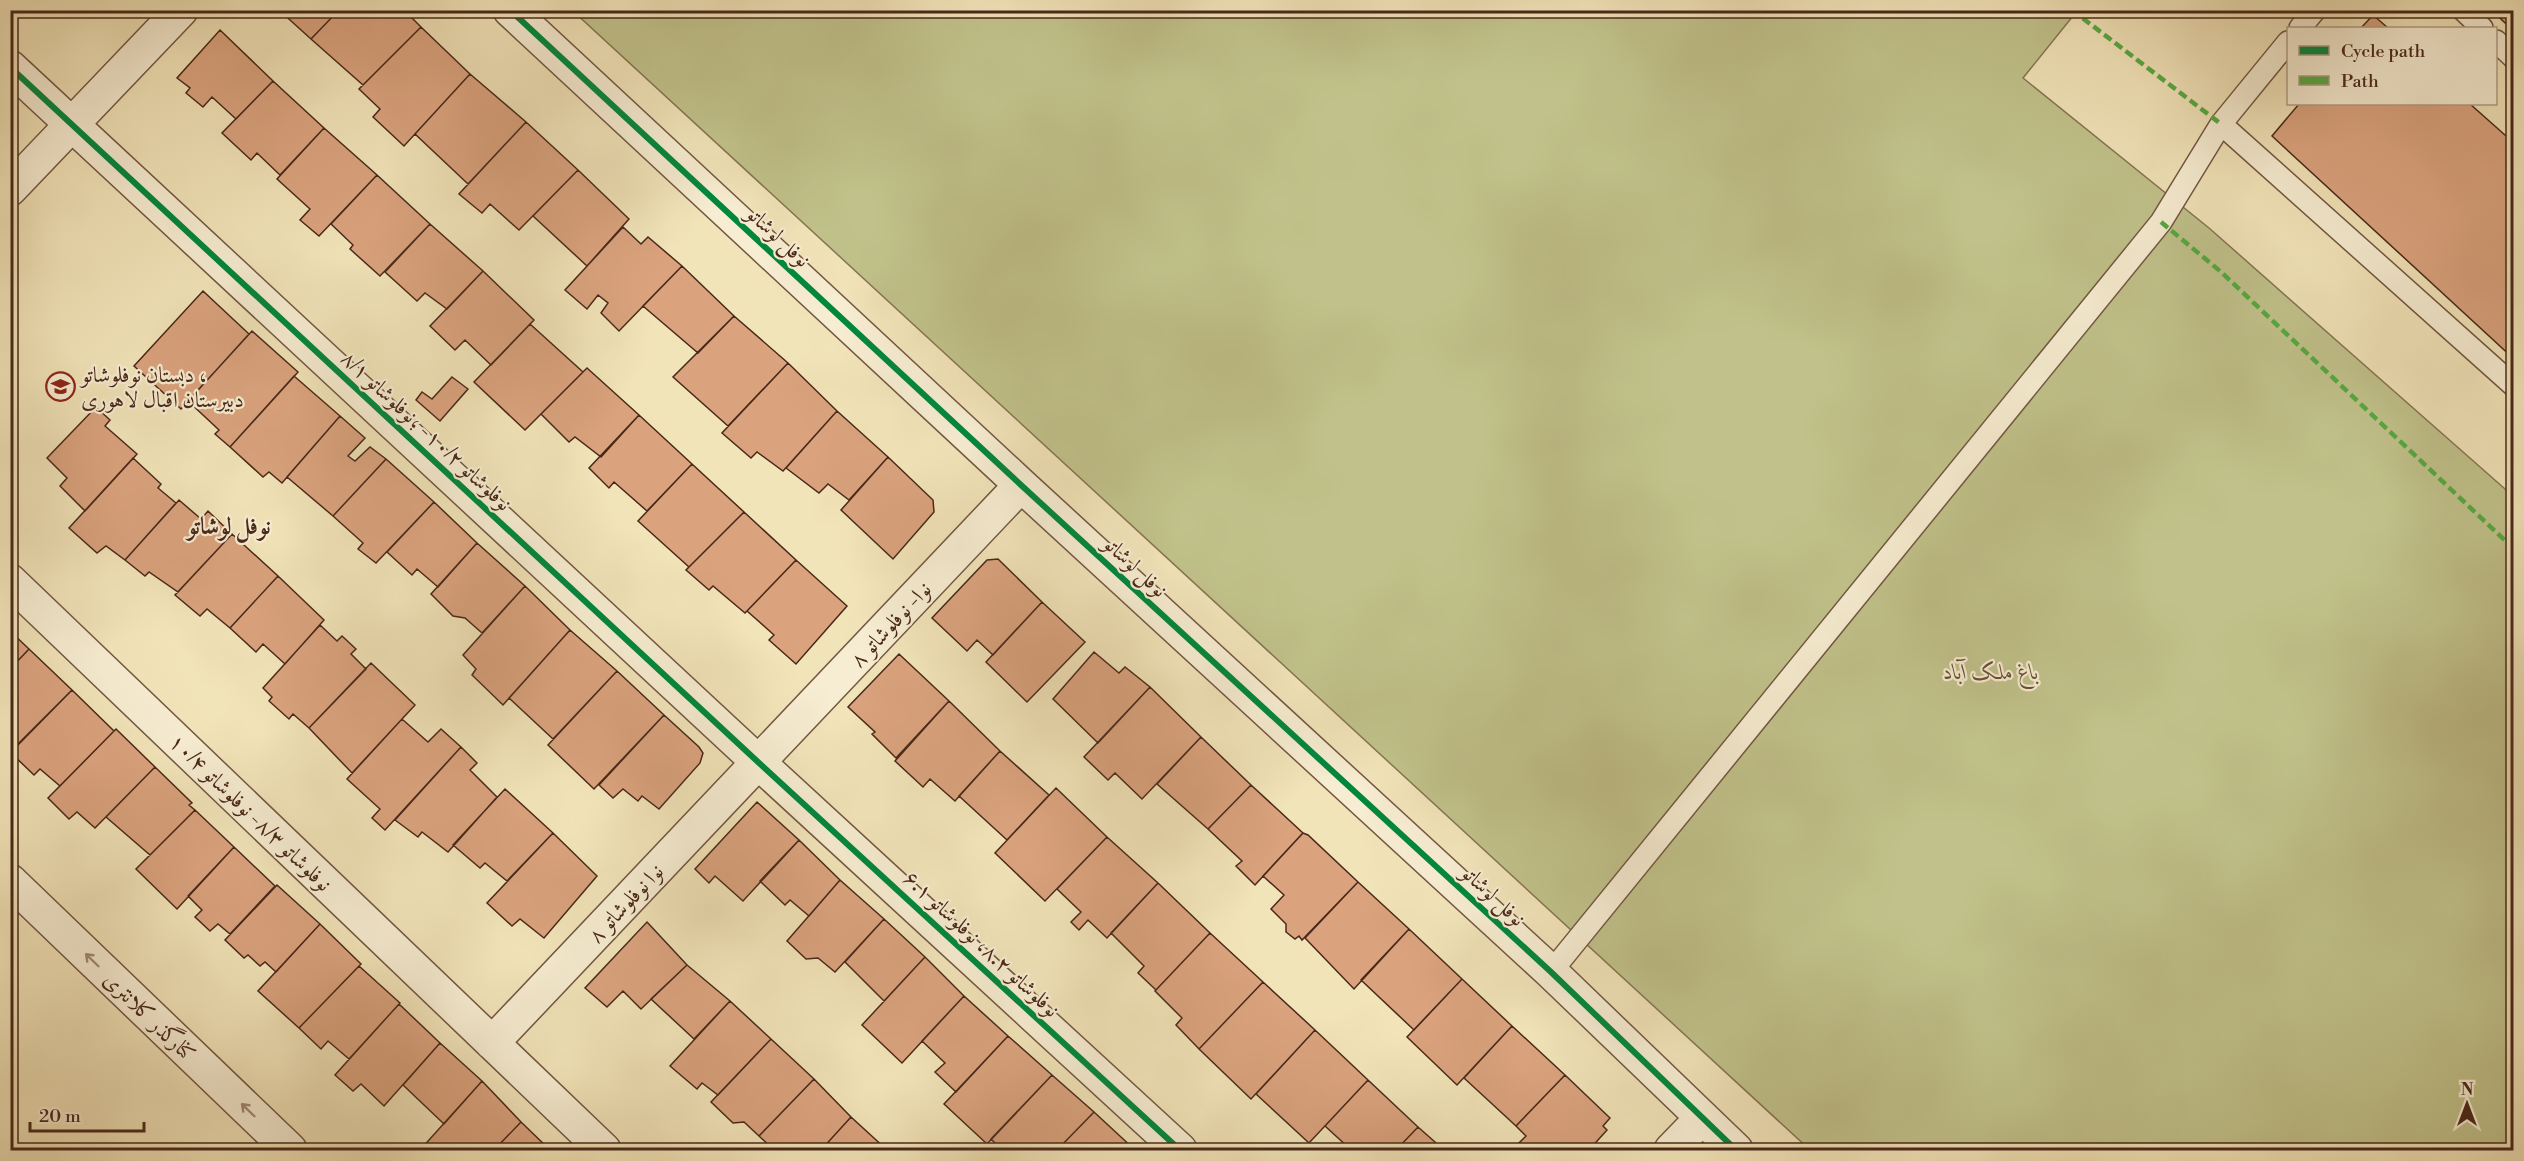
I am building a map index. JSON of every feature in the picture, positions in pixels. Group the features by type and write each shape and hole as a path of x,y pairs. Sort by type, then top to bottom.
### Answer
{"street":[{"path":"10,189 181,10"},
{"name":"نوفل لوشاتو","path":"510,10 1021,485 1551,972 1701,1119 1736,1150"},
{"name":"نوفلوشاتو ۱۰/۲- ؛نوفلوشاتو ۸/۱","path":"10,67 758,762"},
{"name":"نوا- نوفلوشاتو ۸","path":"758,762 1021,485"},
{"name":"نوفلوشاتو ۸/۳- نوفلوشاتو ۱۰/۴","path":"10,581 604,1150"},
{"name":"نوا نوفلوشاتو ۸","path":"492,1043 758,762"},
{"name":"نوفلوشاتو ۸.۲، نوفلوشاتو ۶.۱","path":"758,762 1180,1150"},
{"name":"کنارگذر کلانتری","path":"10,881 290,1150"},
{"path":"1671,1150 1701,1119"}],"lane":[{"path":"2301,27 2315,10"},
{"path":"2463,10 2481,27"},
{"path":"2497,42 2514,57"},
{"path":"1551,972 2161,222 2221,124 2287,44"},
{"path":"2221,124 2514,386"}],"green space":[{"name":"باغ ملک آباد","path":"573,11 2077,11 2023,78 2209,228 2513,496 2513,1150 1810,1150"}],"building":[{"path":"279,10 339,10 311,39"},
{"path":"339,10 404,10 421,27 363,85 311,39"},
{"path":"2491,10 2514,10 2514,31"},
{"path":"2373,15 2387,27 2362,27"},
{"path":"421,27 470,74 404,146 373,117 380,109 359,89"},
{"path":"220,30 273,81 236,119 212,97 203,107 186,93 190,88 177,78"},
{"path":"470,74 526,122 468,184 415,134"},
{"path":"273,81 324,128 280,175 257,153 251,160 222,133"},
{"path":"2298,105 2471,105 2514,143 2514,359 2272,136"},
{"path":"526,122 578,170 519,230 490,204 482,213 459,194"},
{"path":"324,128 377,175 319,236 300,220 310,209 277,179"},
{"path":"578,170 629,219 587,266 533,216"},
{"path":"377,175 430,224 380,276 350,249 353,245 331,224"},
{"path":"430,224 483,271 447,309 425,293 417,301 385,272"},
{"path":"623,227 641,244 648,237 682,266 619,331 601,313 608,303 598,295 587,309 565,290"},
{"path":"682,266 734,316 698,353 643,306"},
{"path":"483,271 534,320 491,365 465,340 455,350 430,326"},
{"path":"203,291 249,334 181,409 134,366"},
{"path":"734,316 788,363 728,426 673,377"},
{"path":"530,324 583,372 525,430 474,382"},
{"path":"252,331 298,372 230,447 215,434 219,430 188,401"},
{"path":"788,363 837,411 783,471 757,452 751,458 722,433"},
{"path":"587,368 639,415 601,457 575,437 569,442 541,414"},
{"path":"294,376 340,416 282,483 269,472 263,477 230,447"},
{"path":"452,377 468,389 440,421 416,400 422,392 432,399"},
{"path":"96,407 110,420 105,426 137,454 85,511 60,486 67,478 47,458"},
{"path":"837,411 888,457 849,500 828,484 819,493 786,468"},
{"path":"639,415 692,464 647,511 614,482 609,488 589,468"},
{"path":"340,416 365,438 348,456 355,461 370,447 386,459 333,516 287,477"},
{"path":"888,457 933,500 934,512 893,559 841,510"},
{"path":"133,458 161,484 158,488 176,503 125,560 106,546 97,553 69,528"},
{"path":"386,459 434,502 376,563 358,549 363,543 333,516"},
{"path":"692,464 744,512 689,567 638,521"},
{"path":"179,500 201,519 208,511 232,534 178,592 149,572 145,576 125,560"},
{"path":"434,502 477,543 438,587 417,569 412,575 387,552"},
{"path":"744,512 796,560 745,613 713,586 709,590 686,570"},
{"path":"232,534 278,576 230,628 207,609 200,616 175,595"},
{"path":"477,543 525,586 482,633 465,618 453,616 431,594"},
{"path":"998,559 1042,602 993,655 977,640 967,651 932,618 987,560"},
{"path":"796,560 847,606 796,664 769,640 774,635 747,611"},
{"path":"278,576 324,620 285,664 263,644 256,652 230,628"},
{"path":"525,586 570,630 503,705 472,675 476,669 463,655"},
{"path":"1042,602 1085,642 1027,702 986,662"},
{"path":"320,625 337,641 342,636 356,649 351,654 366,669 309,728 293,714 289,719 269,701 272,697 263,688"},
{"path":"570,630 617,671 553,739 509,698"},
{"path":"10,631 29,649 10,669"},
{"path":"29,649 72,690 17,746 10,740 10,669"},
{"path":"1094,652 1119,673 1125,667 1150,687 1098,743 1053,699"},
{"path":"899,654 949,701 896,758 872,734 875,732 848,707"},
{"path":"371,663 415,705 352,773 309,728"},
{"path":"617,671 664,715 594,789 548,745"},
{"path":"1150,687 1201,737 1142,799 1115,773 1108,780 1084,757"},
{"path":"72,690 114,731 60,786 40,769 34,775 10,752"},
{"path":"949,701 1000,751 955,801 930,779 923,787 895,761"},
{"path":"664,715 699,747 703,753 700,763 659,809 642,796 638,801 623,789 613,798 599,785"},
{"path":"402,719 428,742 441,729 461,747 385,830 372,818 380,809 347,779"},
{"path":"116,729 155,767 95,828 77,812 69,819 48,798"},
{"path":"1201,737 1251,785 1208,829 1157,784"},
{"path":"461,747 477,763 470,770 497,797 448,852 422,832 418,837 395,820"},
{"path":"1000,751 1049,795 1007,840 959,796"},
{"path":"155,767 192,803 189,805 195,810 150,855 106,817"},
{"path":"1251,785 1303,833 1255,885 1236,866 1242,861 1208,829"},
{"path":"1056,788 1107,837 1045,901 995,853"},
{"path":"505,789 553,833 507,881 485,863 480,868 453,845"},
{"path":"757,802 799,840 743,901 715,876 709,883 695,869"},
{"path":"195,810 234,847 177,909 136,869"},
{"path":"553,833 597,876 544,938 520,919 512,926 487,903"},
{"path":"1303,833 1308,835 1358,882 1302,940 1299,936 1295,939 1286,932 1286,924 1271,909 1284,895 1263,876"},
{"path":"1107,837 1158,883 1107,938 1088,920 1079,930 1071,922 1081,912 1057,889"},
{"path":"799,840 840,880 809,916 790,900 785,905 760,881"},
{"path":"234,847 275,886 230,934 218,924 210,931 195,917 202,910 188,896"},
{"path":"840,880 884,919 835,972 818,958 806,959 787,941"},
{"path":"1358,882 1409,929 1354,989 1305,938"},
{"path":"1158,883 1210,933 1156,990 1138,973 1144,966 1111,933"},
{"path":"277,885 320,924 276,972 265,962 260,966 248,955 244,958 225,940"},
{"path":"884,919 925,957 884,1001 845,962"},
{"path":"647,922 687,965 641,1009 623,991 607,1007 585,988"},
{"path":"320,924 361,964 299,1028 258,991"},
{"path":"1409,929 1462,979 1414,1030 1361,980"},
{"path":"1210,933 1263,982 1199,1049 1176,1025 1182,1018 1155,991"},
{"path":"925,957 964,996 902,1063 862,1025"},
{"path":"687,965 730,1001 694,1039 651,999"},
{"path":"359,966 400,1003 349,1059 328,1041 321,1049 299,1028"},
{"path":"1462,979 1512,1026 1457,1085 1407,1037"},
{"path":"1263,982 1315,1030 1251,1099 1199,1049"},
{"path":"964,996 1008,1036 956,1092 935,1072 945,1063 922,1041"},
{"path":"730,1001 771,1039 718,1095 702,1083 697,1089 670,1066"},
{"path":"399,1004 440,1043 384,1106 361,1084 353,1091 335,1075"},
{"path":"1512,1026 1565,1075 1516,1126 1464,1078"},
{"path":"1315,1030 1368,1080 1309,1143 1256,1094"},
{"path":"1008,1036 1052,1075 987,1144 944,1104"},
{"path":"771,1039 814,1079 759,1136 744,1122 733,1123 711,1102"},
{"path":"440,1043 482,1081 444,1124 403,1085"},
{"path":"1052,1075 1094,1112 1057,1150 1002,1150 991,1139"},
{"path":"1565,1075 1610,1118 1603,1126 1607,1130 1589,1150 1517,1150 1514,1148 1526,1136 1516,1126"},
{"path":"814,1079 851,1117 821,1150 793,1150 779,1146 774,1150 759,1136"},
{"path":"1368,1080 1418,1127 1396,1150 1349,1150 1325,1126"},
{"path":"482,1081 521,1122 494,1150 420,1150"},
{"path":"1094,1112 1135,1150 1057,1150"},
{"path":"851,1117 887,1150 821,1150"},
{"path":"521,1122 550,1150 494,1150"},
{"path":"1418,1127 1444,1150 1396,1150"}],"marked path":[{"path":"2072,10 2221,124"},
{"path":"2161,222 2220,271 2514,549"}],"cycle path":[{"path":"510,10 1021,485 1551,972 1736,1150"},
{"path":"10,67 758,762 1180,1150"}],"place":[{"name":"دبستان نوفلوشاتو ، دبیرستان اقبال لاهوری","path":"60,387"}],"district":[{"name":"نوفل لوشاتو","path":"229,526"}]}
